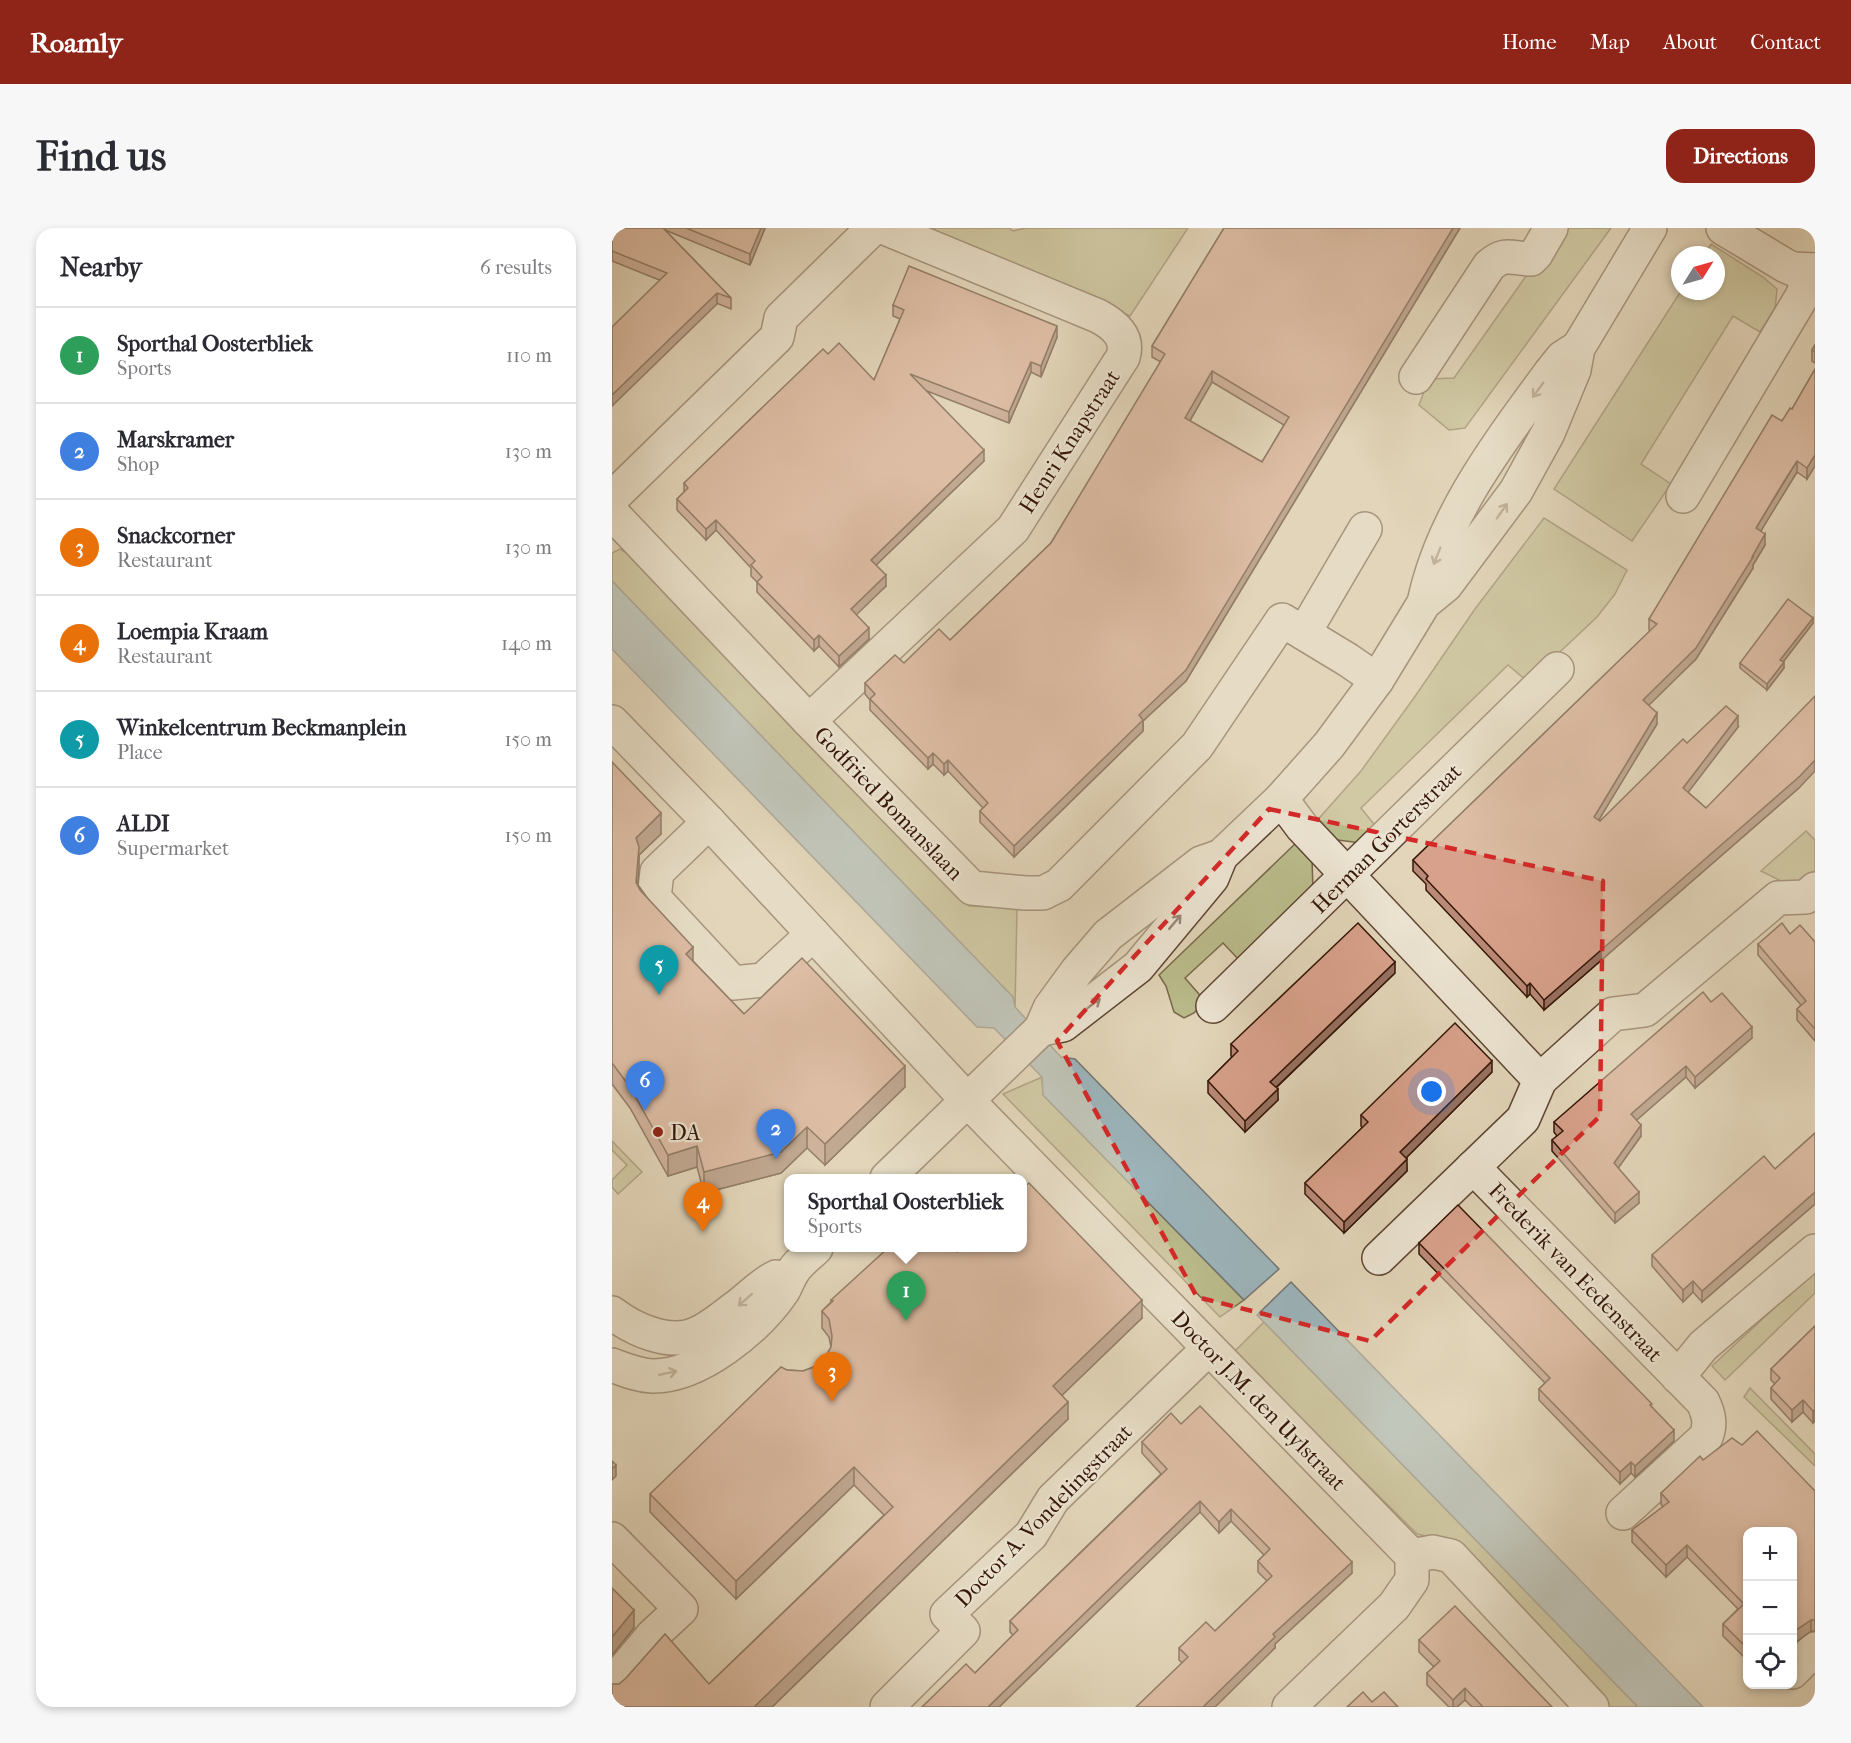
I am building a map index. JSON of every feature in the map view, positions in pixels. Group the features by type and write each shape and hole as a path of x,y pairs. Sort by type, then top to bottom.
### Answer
{"street":[{"path":"612,498 777,337 781,318 873,228"},
{"name":"Henri Knapstraat","path":"809,721 1013,529 1123,357 1125,348 1120,332 1098,316 885,228"},
{"path":"1416,378 1489,266 1494,261 1508,256 1531,259 1551,228"},
{"path":"1041,1029 1063,1025 1138,967 1212,878 1221,856 1281,799 1329,745 1377,680 1424,603 1446,585 1516,491 1553,422 1574,370 1578,348 1650,228"},
{"path":"1683,496 1801,298 1815,270 1793,269 1785,266 1723,228"},
{"name":"Godfried Bomanslaan","path":"612,513 809,721 972,888 1043,893 1059,885 1197,746 1282,620 1377,680"},
{"path":"1304,633 1365,529"},
{"name":"Herman Gorterstraat","path":"1213,1006 1557,669"},
{"name":"Doctor J.M. den Uylstraat","path":"612,722 709,822 967,1100 1412,1556"},
{"path":"1281,799 1302,827 1539,1080"},
{"path":"709,822 657,872 654,898 733,983 763,980 813,934"},
{"path":"892,1174 1041,1029 1050,1008 1077,971 1108,935 1201,863 1221,856"},
{"path":"1379,1258 1523,1119 1539,1080 1613,1014 1645,1010 1778,898 1812,898"},
{"name":"Frederik van Eedenstraat","path":"1473,1167 1703,1402 1707,1411 1710,1428 1706,1437 1623,1513"},
{"name":"Frederik van Eedenstraat","path":"1678,1377 1703,1346 1815,1251"},
{"path":"612,1313 629,1326 655,1335 680,1338 696,1334 736,1308 761,1286 805,1258"},
{"path":"612,1365 634,1374 653,1376 670,1374 691,1367 711,1356 741,1337 783,1290 805,1258"},
{"name":"Doctor A. Vondelingstraat","path":"887,1707 963,1631 947,1614 1031,1534 1053,1499 1208,1349"},
{"path":"612,1539 681,1609 652,1636 612,1684"},
{"path":"1289,1707 1394,1606 1412,1580 1412,1556 1433,1552 1451,1556 1592,1707"},
{"path":"1797,1667 1815,1649"}],"highlighted area":[{"path":"1269,809 1603,881 1600,1116 1370,1341 1197,1297 1057,1041"}],"green space":[{"path":"923,228 1009,228 1013,231 1026,228 1188,228 1130,316"},
{"path":"1560,228 1611,228 1465,428 1449,430 1419,405 1429,379 1454,378"},
{"path":"1725,253 1763,277 1777,289 1775,308 1760,332 1733,316 1641,464 1671,484 1632,541 1554,489 1675,300 1725,300"},
{"path":"1544,518 1627,570 1615,594 1597,617 1528,682 1508,665 1361,808 1377,828 1361,843 1330,839 1313,825 1361,771 1475,609"},
{"path":"620,549 635,559 969,906 1017,908 1015,1007 1013,997 612,581 612,553"},
{"path":"1806,831 1815,840 1815,877 1807,887 1781,881 1761,871"},
{"path":"1297,842 1312,859 1313,891 1240,961 1223,943 1185,978 1205,1001 1194,1013 1184,1018 1174,1012 1166,986 1159,975"},
{"path":"1042,1077 1043,1095 1244,1300 1220,1317 1003,1094"},
{"path":"612,1141 642,1172 618,1194 612,1187 612,1180 627,1165 612,1150"},
{"path":"1815,1270 1815,1293 1725,1380 1712,1366"},
{"path":"1264,1322 1638,1707 1607,1707 1450,1542 1417,1534 1234,1352"},
{"path":"1750,1388 1815,1454 1815,1466 1744,1397"}],"water":[{"path":"612,581 1013,997 1015,1007 1061,1057 1075,1059 1279,1269 1244,1300 1043,1095 1042,1077 994,1028 977,1027 612,649"},
{"path":"1291,1282 1703,1707 1638,1707 1257,1315"}],"building":[{"path":"612,228 663,228 731,298 717,293 612,395 612,327 667,273 612,251"},
{"path":"686,228 761,228 750,254"},
{"path":"1224,228 1453,228 1186,670 1139,715 1143,720 1014,846 980,811 988,803 948,760 944,764 933,753 928,758 870,699 875,694 865,683 895,655 904,663 939,629 950,640 1051,543 1165,354 1152,346","holes":["1212,371 1289,417 1262,462 1185,418"]},
{"path":"909,266 1057,326 1041,366 1031,362 1009,412 910,374 984,450 871,560 886,575 851,609 869,628 839,656 819,635 814,640 757,582 762,577 751,565 755,561 716,520 706,529 677,499 688,488 684,483 823,349 828,354 839,343 874,380 904,310 893,305"},
{"path":"1815,369 1815,455 1807,468 1797,461 1783,483 1756,528 1765,534 1753,557 1696,648 1643,700 1657,713 1594,817 1600,821 1683,739 1687,743 1726,706 1738,716 1683,788 1706,808 1815,696 1815,760 1800,776 1544,1000 1530,983 1527,986 1426,879 1428,876 1413,860 1657,624 1649,619 1772,415 1782,421 1790,408 1792,409"},
{"path":"1788,599 1813,618 1780,660 1784,662 1767,684 1740,663"},
{"path":"612,762 661,813 636,838 639,847 636,882 640,890 693,947 686,954 744,1014 802,958 905,1066 825,1144 807,1127 781,1152 704,1172 697,1146 668,1155 630,1087 612,1063"},
{"path":"1358,923 1395,962 1270,1082 1278,1089 1245,1121 1208,1081 1238,1051 1231,1044"},
{"path":"1782,923 1790,934 1800,925 1815,942 1815,1029 1797,1009 1806,1001 1758,944"},
{"path":"1703,992 1711,1002 1722,993 1752,1027 1695,1077 1686,1066 1631,1114 1641,1125 1614,1163 1639,1192 1615,1213 1552,1140 1563,1131 1554,1122"},
{"path":"1455,1023 1492,1061 1400,1152 1407,1159 1344,1222 1305,1183 1368,1122 1361,1115"},
{"path":"1815,1133 1815,1192 1702,1291 1693,1281 1683,1290 1652,1255 1764,1156 1775,1169"},
{"path":"1029,1183 1142,1300 1053,1386 1068,1402 754,1707 612,1707 612,1684 619,1684 626,1678 665,1634 709,1684 893,1507 854,1467 736,1581 650,1494 781,1367 787,1370 803,1371 823,1361 831,1347 832,1336 829,1319 822,1311 884,1252 1027,1252 1027,1185"},
{"path":"1458,1205 1652,1404 1650,1405 1674,1430 1635,1466 1631,1462 1620,1472 1539,1389 1550,1378 1419,1243"},
{"path":"1815,1326 1815,1410 1813,1411 1803,1400 1792,1410 1771,1388 1780,1378 1771,1369"},
{"path":"1200,1406 1352,1562 1273,1634 1275,1637 1203,1707 1136,1707 1188,1657 1179,1648 1206,1622 1215,1631 1272,1576 1258,1561 1270,1549 1231,1509 1219,1522 1200,1501 988,1707 922,1707 966,1664 975,1673 1018,1630 1010,1621 1167,1469 1142,1442 1171,1413 1181,1424"},
{"path":"1757,1431 1815,1491 1815,1620 1811,1620 1797,1629 1797,1527 1743,1527 1743,1603 1687,1545 1666,1565 1632,1530 1669,1502 1661,1493 1700,1456 1703,1460 1732,1438 1742,1445"},
{"path":"612,1588 634,1610 612,1637"},
{"path":"1743,1605 1743,1644 1723,1624"},
{"path":"1455,1606 1552,1707 1483,1707 1465,1688 1453,1700 1427,1673 1440,1661 1419,1640"},
{"path":"1363,1692 1372,1702 1384,1692 1398,1707 1347,1707"}],"place":[{"name":"Winkelcentrum Beckmanplein","path":"659,995"},
{"name":"ALDI","path":"645,1111"},
{"name":"DA","path":"658,1132"},
{"name":"Marskramer","path":"776,1159"},
{"name":"Loempia Kraam","path":"703,1232"},
{"name":"Sporthal Oosterbliek","path":"906,1321"},
{"name":"Snackcorner","path":"832,1402"}]}
